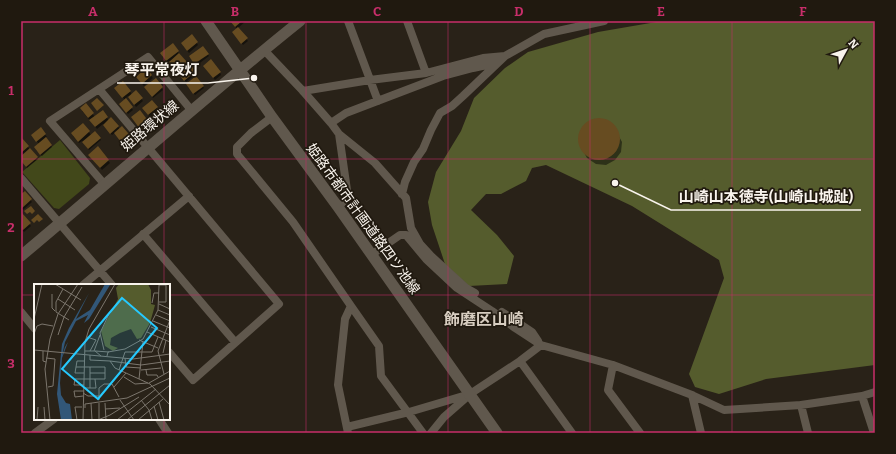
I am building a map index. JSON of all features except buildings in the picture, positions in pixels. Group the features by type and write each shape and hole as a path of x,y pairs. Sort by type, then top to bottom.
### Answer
{"street":[{"name":"姫路市都市計画道路四ツ池線","path":"206,21 272,117 338,207 497,433"},
{"name":"姫路環状線","path":"21,256 192,111 239,69 300,21"},
{"path":"348,21 378,101"},
{"path":"407,21 426,73"},
{"path":"402,194 405,182 414,162 423,149 430,130 440,113 452,106 505,56 544,34 604,21"},
{"path":"264,50 303,90 339,134 375,164 406,198 411,228 420,244 431,256 466,288 532,332 541,345"},
{"path":"331,123 346,113 378,101 442,73 483,58 505,56"},
{"path":"105,185 50,121 148,57 192,111"},
{"path":"303,90 426,73 442,73 497,63"},
{"path":"100,89 279,304 193,380 170,353"},
{"path":"272,117 251,133 237,147 237,154 293,222 379,346 381,376 423,433"},
{"path":"338,207 348,197 339,134"},
{"path":"21,178 111,284"},
{"path":"84,284 189,196"},
{"path":"144,234 236,342"},
{"path":"371,255 400,235 406,235 426,259 457,288 492,310 515,328 541,345 613,365 692,395 724,410 801,406 862,396 875,392"},
{"path":"351,306 345,319 338,385 348,430 470,394"},
{"path":"21,312 34,327"},
{"path":"431,433 444,417 470,394 520,361 541,345"},
{"path":"520,361 572,433"},
{"path":"613,365 608,390 640,433"},
{"path":"692,395 698,432"},
{"path":"862,396 874,433"},
{"path":"801,406 808,433"},
{"path":"35,433 53,420"},
{"path":"160,420 168,433"}],"green space":[{"path":"662,21 875,21 875,365 766,379 719,394 695,387 689,374 724,278 719,260 632,206 546,165 532,168 526,181 501,194 486,194 471,210 497,235 514,256 507,284 469,286 445,264 432,225 428,202 436,172 461,131 474,98 505,68 528,52 598,32"},
{"path":"60,140 90,178 89,184 59,209 54,208 22,172"}],"place":[{"name":"琴平常夜灯","path":"254,78"},
{"name":"山崎山本徳寺(山崎山城趾)","path":"615,183"}],"district":[{"name":"飾磨区山崎","path":"484,319"}]}
